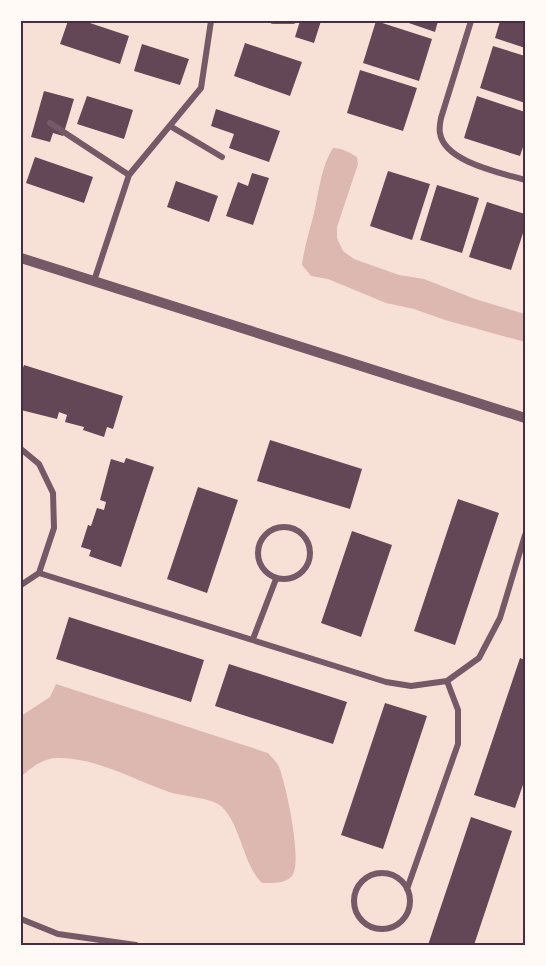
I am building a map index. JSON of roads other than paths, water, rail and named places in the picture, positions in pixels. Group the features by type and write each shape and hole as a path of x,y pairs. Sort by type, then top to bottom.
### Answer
{"street":[{"path":"94,281 129,175 201,88 212,21"},
{"path":"273,21 293,21"},
{"path":"471,21 441,118 440,134 445,145 455,155 473,164 525,180"},
{"path":"50,123 129,175"},
{"path":"170,126 222,157"},
{"path":"21,258 525,418"},
{"path":"21,449 39,464 53,493 54,528 39,573 21,585"},
{"path":"281,526 291,527 301,532 307,540 310,550 309,561 304,570 296,576 286,580 276,579 260,566 257,555 258,545 271,529 281,526"},
{"path":"39,573 386,682 411,686 447,681 479,658 500,618 525,535"},
{"path":"253,639 276,579"},
{"path":"407,889 401,880 392,874 381,873 370,876 361,882 356,892 354,902 357,913 363,922 384,929 403,920 408,910 410,900 407,889 458,744 458,710 447,681"},
{"path":"21,919 58,934 136,945"}]}
